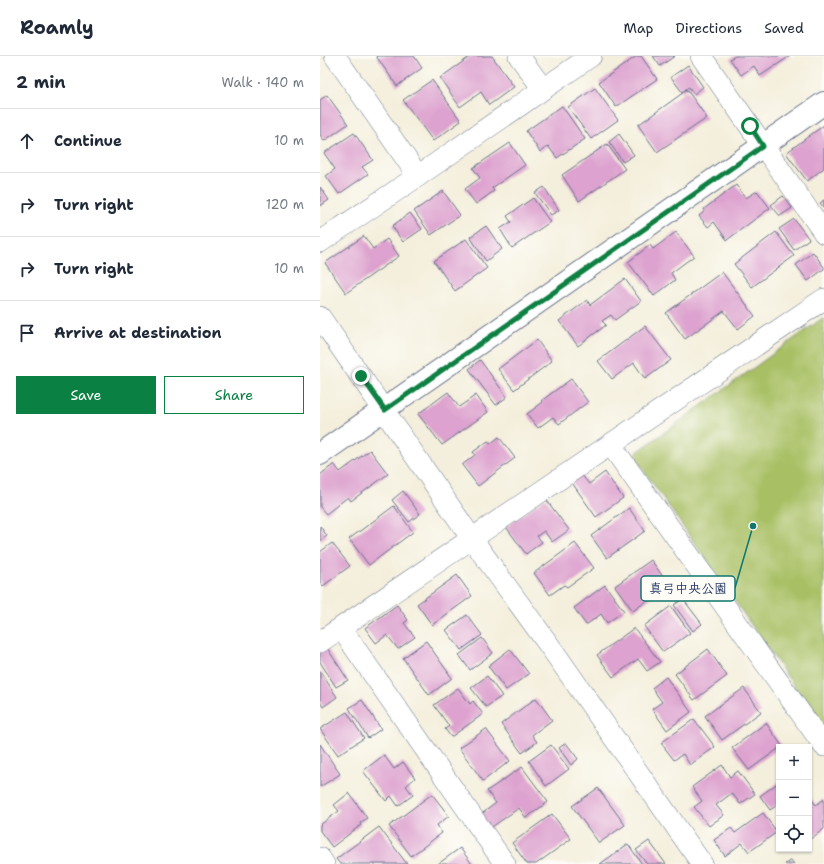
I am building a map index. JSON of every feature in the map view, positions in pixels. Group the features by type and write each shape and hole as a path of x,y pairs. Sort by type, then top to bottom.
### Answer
{"street":[{"path":"336,56 418,176"},
{"path":"519,56 542,89"},
{"path":"320,242 591,56"},
{"path":"701,56 824,233"},
{"path":"320,454 824,103"},
{"path":"320,642 824,299"},
{"path":"320,317 472,539 554,652 702,864"},
{"path":"611,445 824,746"},
{"path":"341,628 505,864"},
{"path":"320,858 324,864"}],"green space":[{"path":"824,317 824,729 633,455"}],"building":[{"path":"376,56 414,56 422,68 397,86"},
{"path":"471,56 492,56 514,87 489,105 481,92 460,107 440,78"},
{"path":"637,56 641,56 657,79 616,107 599,82"},
{"path":"653,56 675,56 660,66"},
{"path":"735,56 790,56 760,76 754,66 741,75 730,59"},
{"path":"688,65 703,87 694,94 689,87 682,92 671,77"},
{"path":"432,80 461,121 433,141 403,100"},
{"path":"595,88 618,120 591,139 568,107"},
{"path":"687,90 707,118 657,152 638,125"},
{"path":"327,95 348,124 324,141 320,135 320,100"},
{"path":"562,106 585,139 557,158 548,146 540,152 526,131"},
{"path":"824,125 824,168 807,181 786,153"},
{"path":"354,133 373,160 362,167 368,174 339,194 326,176 335,169 324,153"},
{"path":"619,134 634,155 623,162 609,142"},
{"path":"510,143 525,165 492,188 494,191 476,204 465,189 480,178 473,168"},
{"path":"607,144 625,169 579,201 562,175"},
{"path":"736,185 746,198 757,191 770,208 727,240 714,222 708,227 699,216 705,211 704,209"},
{"path":"320,187 329,200 320,206"},
{"path":"544,187 559,210 551,215 535,193"},
{"path":"443,191 460,215 431,235 414,211"},
{"path":"783,196 792,208 780,216 771,205"},
{"path":"533,198 550,222 512,248 500,229 511,222 507,216"},
{"path":"824,200 824,208 820,203"},
{"path":"410,213 422,229 403,242 392,226"},
{"path":"794,219 809,239 794,250 779,229"},
{"path":"486,226 502,249 486,261 470,237"},
{"path":"676,232 694,256 671,273 675,280 654,296 628,262 650,245 653,249"},
{"path":"776,232 794,256 752,287 734,264"},
{"path":"364,236 373,249 387,239 399,256 346,293 325,263"},
{"path":"466,239 487,268 455,291 434,261"},
{"path":"813,252 824,269 808,281 796,265"},
{"path":"722,272 755,316 738,329 724,311 685,339 666,313"},
{"path":"625,279 641,301 615,320 611,315 602,321 606,325 578,346 559,321 587,300 590,305"},
{"path":"645,326 671,360 645,379 634,363 612,379 598,361"},
{"path":"537,340 552,361 514,390 498,369"},
{"path":"480,360 507,397 496,405 469,369"},
{"path":"571,379 588,402 559,424 553,417 538,428 527,414 543,402 541,401"},
{"path":"448,392 459,407 476,395 488,412 442,445 418,414"},
{"path":"499,437 515,458 478,486 462,465 475,455 473,452 488,441 490,444"},
{"path":"370,450 388,474 351,501 348,497 326,514 320,507 320,475 334,464 340,472"},
{"path":"605,472 623,498 596,517 570,480 580,473 589,484"},
{"path":"403,491 420,514 409,522 392,500"},
{"path":"545,498 569,530 552,542 544,531 537,536 542,542 526,554 506,527"},
{"path":"394,506 413,532 369,565 349,539"},
{"path":"629,508 645,531 607,558 591,536"},
{"path":"320,526 327,536 320,541"},
{"path":"332,543 350,566 323,586 320,582 320,552"},
{"path":"575,543 594,568 567,587 564,585 550,595 534,573"},
{"path":"651,560 669,585 633,611 615,586"},
{"path":"457,575 472,596 432,625 417,604"},
{"path":"605,585 624,611 607,623 601,614 586,625 574,608"},
{"path":"683,599 702,624 693,631 674,605"},
{"path":"397,605 408,620 404,623 415,637 398,649 387,635 376,643 365,628"},
{"path":"671,606 690,633 663,652 644,626"},
{"path":"467,615 482,635 461,650 446,630"},
{"path":"634,628 660,662 647,671 638,659 613,677 597,655"},
{"path":"482,638 493,653 470,670 459,655"},
{"path":"426,641 452,678 429,695 403,658"},
{"path":"327,648 348,680 336,687 320,662 320,652"},
{"path":"510,649 529,674 506,690 488,666"},
{"path":"708,649 727,676 694,700 675,674"},
{"path":"320,671 337,697 323,707 320,702"},
{"path":"487,676 502,696 486,707 471,688"},
{"path":"666,677 691,712 667,730 652,709 662,702 652,688"},
{"path":"458,688 470,704 473,701 483,714 451,737 445,729 449,726 434,705"},
{"path":"744,688 761,712 722,740 705,716"},
{"path":"536,698 552,720 532,735 537,742 522,753 501,724"},
{"path":"362,700 381,729 368,738 349,708"},
{"path":"347,712 364,738 338,755 320,729"},
{"path":"694,719 715,747 690,765 683,754 674,760 661,743"},
{"path":"766,723 781,744 776,744 776,750 749,770 732,748"},
{"path":"486,729 510,761 483,781 459,748"},
{"path":"566,743 578,759 571,765 559,748"},
{"path":"320,744 340,774 320,787"},
{"path":"551,745 569,769 546,786 529,761"},
{"path":"384,755 394,769 403,762 415,778 406,786 413,795 398,806 391,796 386,801 363,771"},
{"path":"722,765 730,777 738,771 755,794 740,804 732,793 716,805 724,815 709,826 694,807 702,801 692,787"},
{"path":"522,767 548,802 526,818 519,808 489,829 479,816 496,803 487,791"},
{"path":"776,784 776,806 770,810 760,796"},
{"path":"598,788 625,825 599,843 572,806"},
{"path":"349,793 367,818 360,823 361,825 332,847 320,831 320,825 339,811 334,805"},
{"path":"432,794 449,816 437,825 442,833 411,856 389,826"},
{"path":"824,799 824,829 812,838 812,800 816,805"},
{"path":"763,813 776,831 776,833 749,852 742,843 725,856 714,840 731,828 735,833"},
{"path":"552,814 571,839 536,864 527,864 512,843"},
{"path":"379,827 407,864 340,864 336,859"},
{"path":"649,841 666,864 647,864 636,850"},
{"path":"628,844 642,864 600,864"},
{"path":"460,848 472,864 438,864"},
{"path":"791,860 794,864 785,864"}],"place":[{"name":"真弓中央公園","path":"753,526"}],"route":[{"path":"361,376 385,410 763,146 750,126"}]}
